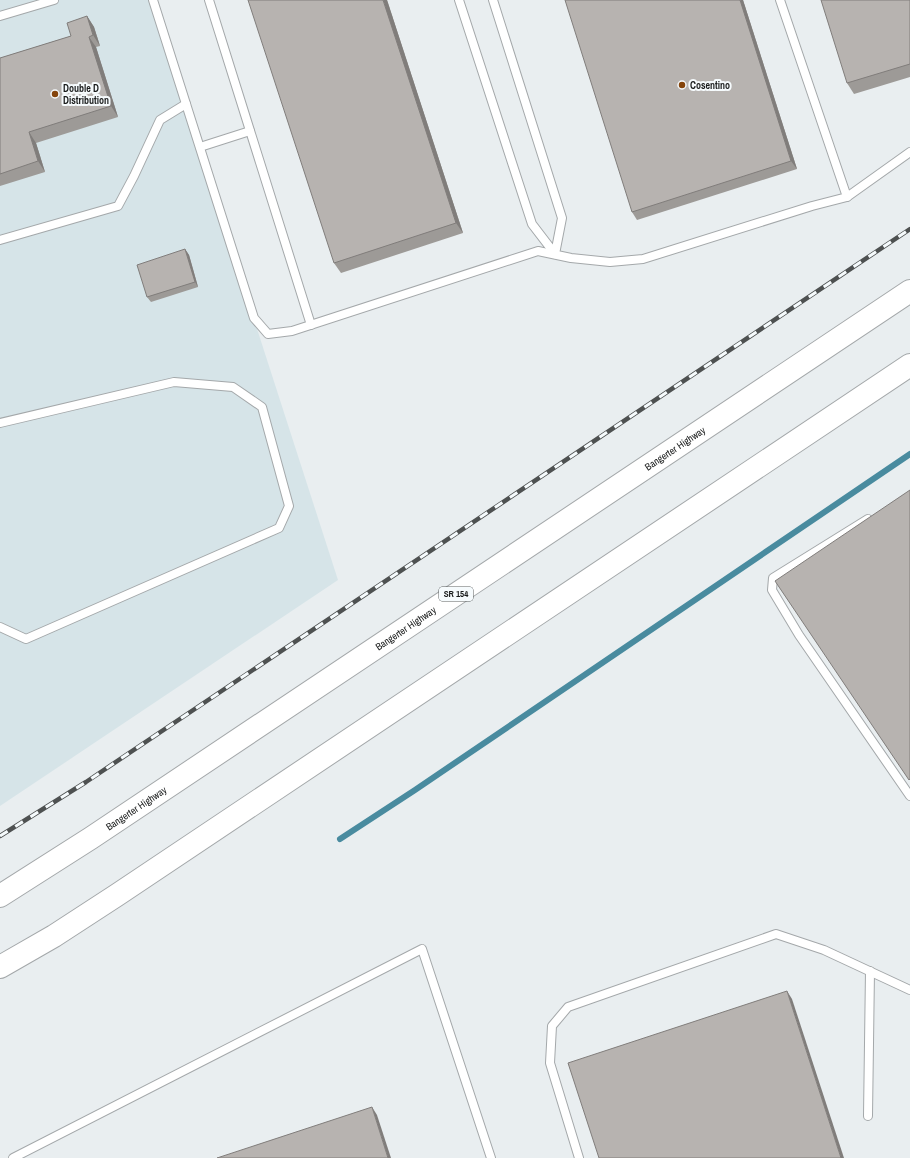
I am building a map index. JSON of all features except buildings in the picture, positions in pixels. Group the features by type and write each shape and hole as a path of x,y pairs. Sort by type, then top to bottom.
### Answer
{"highway":[{"name":"Bangerter Highway","path":"0,896 91,838 910,291"},
{"path":"0,967 54,936 117,895 910,365"}],"lane":[{"path":"0,16 54,0"},
{"path":"153,0 254,318 268,334 292,331 538,251 571,258 610,262 643,259 812,206 846,197 910,152"},
{"path":"209,0 311,325"},
{"path":"459,0 532,224 554,254"},
{"path":"493,0 562,218 554,254"},
{"path":"780,0 846,197"},
{"path":"0,240 118,206 134,176 160,120 186,104"},
{"path":"200,147 250,131"},
{"path":"0,422 174,382 233,387 262,407 289,506 279,528 26,639 0,627"},
{"path":"878,513 774,578 772,590 799,635 910,796"},
{"path":"579,1158 550,1063 552,1026 568,1007 776,934 824,950 910,990"},
{"path":"13,1158 422,949 491,1158"},
{"path":"868,1116 870,971"}],"shaded area":[{"path":"0,0 151,0 338,580 0,806"}],"waterway":[{"path":"340,839 415,790 910,454"}],"railway":[{"path":"0,836 86,782 910,229"}],"place":[{"name":"Cosentino","path":"682,85"},
{"name":"Double D Distribution","path":"55,94"}]}
